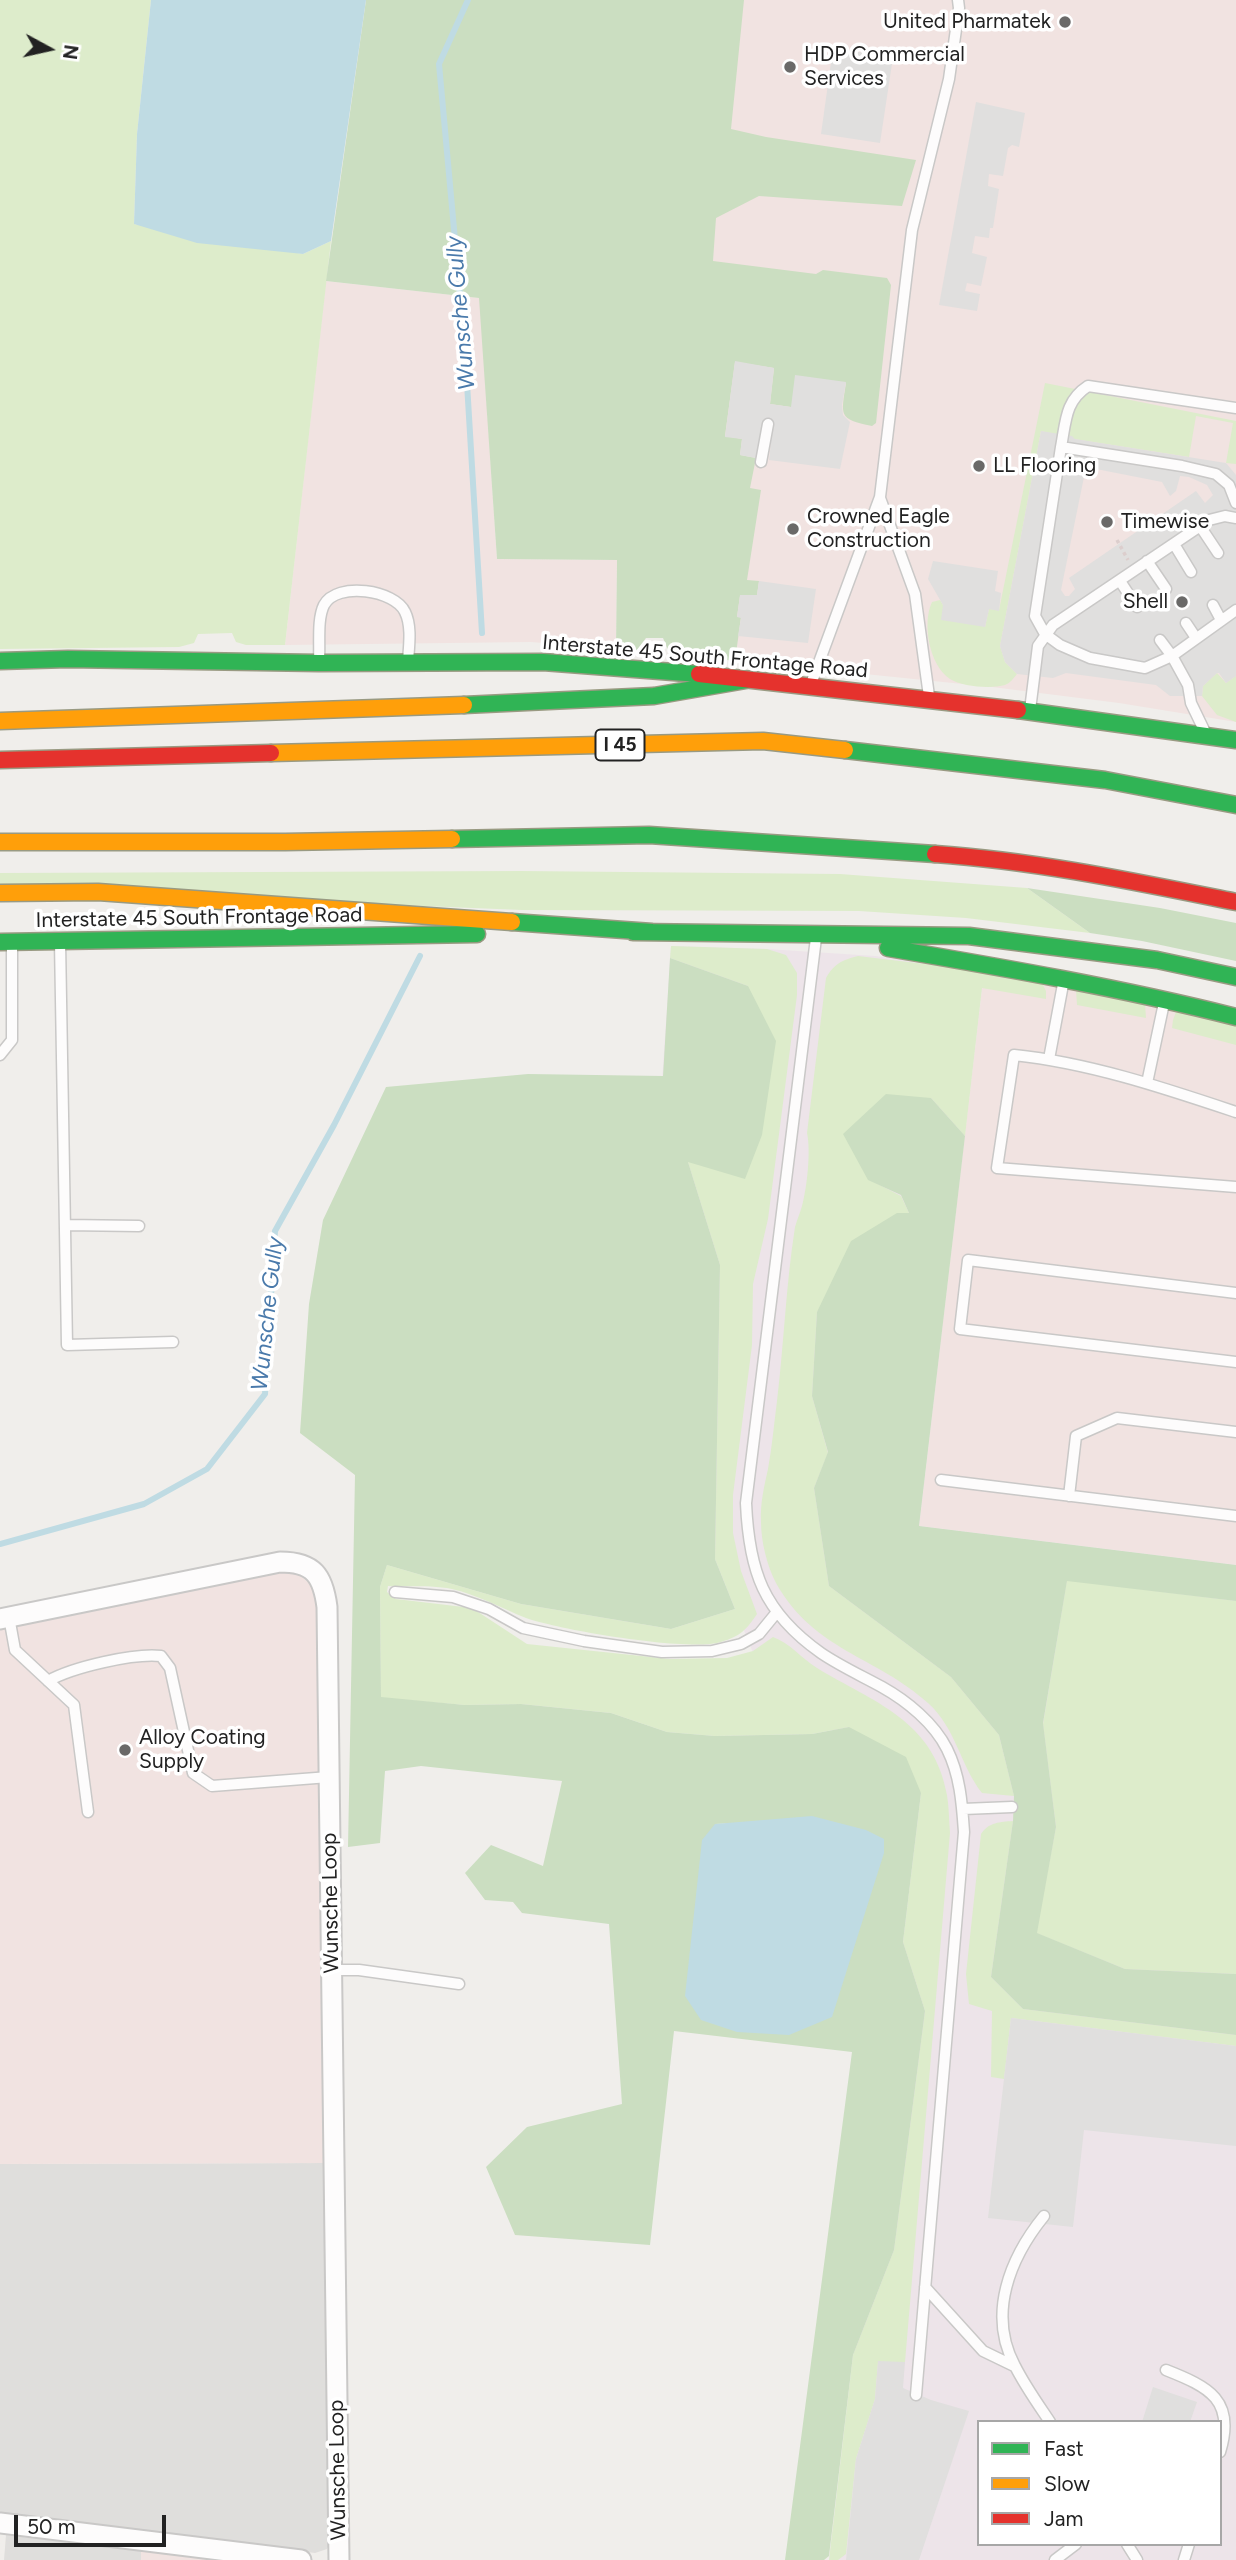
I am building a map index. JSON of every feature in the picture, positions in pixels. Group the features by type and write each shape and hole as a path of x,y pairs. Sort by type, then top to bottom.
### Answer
{"main road":[{"name":"Interstate 45 South Frontage Road","path":"0,661 68,659 319,663 543,662 673,671 1030,711 1236,740"},
{"path":"0,721 351,710 654,696 746,680"},
{"name":"I 45","path":"0,760 763,741 1105,780 1236,805"},
{"path":"0,842 285,842 649,835 995,858 1128,880 1236,902"},
{"path":"0,893 98,892 652,932"},
{"name":"Interstate 45 South Frontage Road","path":"6,942 652,932 969,936 1157,960 1236,977"},
{"path":"817,934 945,959 1064,978 1236,1017"}],"street":[{"name":"Wunsche Loop","path":"5,1618 281,1562 305,1566 321,1579 327,1607 339,2560"},
{"path":"0,2523 301,2560"}],"lane":[{"path":"810,687 880,497 912,230 948,79 960,8 958,0"},
{"path":"1236,408 1088,386 1075,394 1068,409 1061,446 1035,616 1045,634 1060,645 1090,658 1144,668 1172,656 1236,610"},
{"path":"761,462 768,424"},
{"path":"1061,446 1216,474 1232,482 1236,503"},
{"path":"880,497 915,594 929,700"},
{"path":"1030,711 1038,646 1053,625 1209,520 1225,516 1236,518"},
{"path":"1200,526 1218,553"},
{"path":"1174,544 1191,572"},
{"path":"1147,561 1166,589"},
{"path":"1120,581 1138,607"},
{"path":"319,663 324,605 333,594 349,591 374,593 396,600 406,612 408,662"},
{"path":"1213,605 1221,620"},
{"path":"1186,623 1196,638"},
{"path":"1160,640 1188,685 1191,703 1206,735"},
{"path":"817,934 746,1503 748,1541 757,1575 777,1612 789,1627 824,1655 894,1694 932,1727 947,1748 961,1789 964,1832 916,2395"},
{"path":"60,941 67,1345 173,1342"},
{"path":"0,1055 12,1040 6,942"},
{"path":"1049,1059 1064,978"},
{"path":"1147,1083 1165,999"},
{"path":"1236,1112 1147,1083 1049,1059 1014,1055 997,1168 1236,1187"},
{"path":"65,1225 139,1226"},
{"path":"1236,1293 968,1260 960,1329 1236,1362"},
{"path":"1069,1496 1076,1436 1117,1418 1236,1432"},
{"path":"941,1480 1236,1516"},
{"path":"395,1592 453,1597 489,1609 523,1629 662,1652 712,1651 741,1644 759,1634 777,1612"},
{"path":"5,1618 15,1650 74,1705 88,1812"},
{"path":"48,1681 62,1673 122,1659 145,1654 162,1656 170,1668 193,1773 212,1786 329,1777"},
{"path":"963,1809 1012,1807"},
{"path":"331,1970 359,1970 459,1984"},
{"path":"1044,2216 1026,2238 1008,2275 1002,2314 1005,2342 1014,2365 1049,2420"},
{"path":"925,2287 983,2351 1014,2365"},
{"path":"1166,2370 1200,2384 1222,2404 1226,2435 1222,2446"},
{"path":"1055,2560 1073,2546"}],"path":[{"path":"1116,540 1128,560"}],"shaded area":[{"path":"735,0 1236,0 1236,722 1119,703 992,687 728,660 700,305"},
{"path":"833,48 893,57 880,143 821,134"},
{"path":"976,102 1025,113 1019,147 1012,145 1008,148 1003,176 989,174 988,186 999,189 993,228 990,228 989,238 975,236 972,253 987,257 981,286 967,283 965,291 980,294 977,311 939,305"},
{"path":"326,281 480,298 497,559 617,560 616,649 531,642 285,645"},
{"path":"735,361 774,368 770,404 791,407 795,375 846,382 843,415 850,422 840,469 769,460 771,442 759,441 756,458 740,455 742,439 725,437"},
{"path":"1041,431 1226,463 1236,475 1236,676 1226,683 1217,673 1203,686 1202,696 1170,696 1156,685 1066,673 1053,678 1017,674 1005,662 1000,646","holes":["1096,469 1162,482 1170,496 1176,491 1180,476 1207,485 1213,495 1205,503 1196,491 1069,578 1075,589 1069,596 1065,596 1061,590 1084,477 1088,472"]},
{"path":"933,561 998,571 995,591 1001,593 999,611 989,609 985,627 941,620 943,605 928,579"},
{"path":"759,581 816,589 808,643 738,636 741,618 737,617 740,595 757,595"},
{"path":"671,946 875,956 984,971 919,1526 1236,1565 1236,2560 829,2560 921,1793 765,1682 715,1559 662,1082"},
{"path":"984,971 1236,1023 1236,1565 919,1526"},
{"path":"291,1572 311,1585 316,1597 325,2163 0,2164 0,1627 267,1573"},
{"path":"1011,2018 1236,2046 1236,2146 1084,2130 1073,2227 988,2218"},
{"path":"325,2163 330,2543 327,2549 315,2553 0,2514 0,2164"},
{"path":"878,2361 905,2362 903,2388 931,2400 969,2411 919,2560 846,2560 856,2459 875,2399"},
{"path":"1153,2387 1197,2402 1191,2420 1143,2420"},
{"path":"6,2535 141,2551 141,2560 4,2560"},
{"path":"141,2551 221,2560 141,2560"}],"green space":[{"path":"0,0 151,0 137,134 134,224 303,254 331,241 285,645 246,645 236,642 232,633 198,634 194,643 179,647 0,649"},
{"path":"366,0 744,0 731,129 766,137 916,160 902,206 759,196 716,218 713,261 816,274 823,270 887,278 891,285 876,423 872,426 853,421 844,414 846,383 791,407 770,404 774,368 735,362 725,436 742,439 740,455 756,458 750,488 761,490 747,580 759,581 757,595 740,596 737,617 741,617 735,661 675,654 668,650 663,638 646,638 637,650 616,649 617,560 497,559 479,298 326,281"},
{"path":"1045,383 1236,421 1236,464 1226,463 1233,423 1196,416 1189,457 1074,439 1041,431 1000,646 1005,662 1017,674 1005,685 993,687 962,684 943,673 932,654 928,632 929,611 932,602 940,600 943,605 985,627 989,609 999,610"},
{"path":"1217,673 1226,683 1236,676 1236,722 1217,715 1202,696 1203,686"},
{"path":"521,871 840,874 1027,888 1090,933 966,918 859,911 522,910 0,889 0,873"},
{"path":"1027,888 1160,908 1236,923 1236,961 1090,933"},
{"path":"671,946 767,949 786,955 797,973 797,995 768,1219 753,1284 752,1345 733,1495 733,1533 741,1571 757,1614 742,1632 728,1640 682,1644 594,1634 543,1623 452,1589 388,1586 387,1592 396,1599 472,1608 527,1644 670,1659 727,1658 753,1651 773,1637 817,1668 898,1716 929,1748 940,1769 947,1795 950,1833 905,2362 878,2362 875,2399 856,2459 846,2554 838,2560 829,2560 853,2355 894,2250 925,2011 903,1942 921,1793 849,1727 812,1734 715,1736 667,1732 611,1713 521,1704 465,1705 381,1698 380,1587 387,1565 521,1604 671,1629 735,1609 715,1559 720,1265 688,1162 748,986 670,958"},
{"path":"858,956 984,971 1042,983 1046,991 1046,999 982,988 965,1136 931,1098 868,1179 901,1196 909,1213 817,1312 812,1396 828,1453 814,1488 829,1586 951,1677 999,1735 1014,1796 982,1793 968,1771 952,1735 928,1703 908,1687 808,1624 791,1606 776,1583 763,1545 762,1502 777,1401 792,1248 807,1180 807,1133 826,978 839,963"},
{"path":"670,958 748,986 776,1041 762,1135 745,1179 688,1162 720,1265 715,1559 735,1609 671,1629 521,1604 387,1565 380,1587 381,1697 465,1705 521,1704 611,1713 667,1732 715,1736 812,1734 849,1727 906,1757 921,1793 903,1942 925,2011 894,2250 853,2355 829,2556 824,2560 785,2560 852,2052 674,2031 650,2245 515,2235 486,2167 527,2127 622,2104 609,1924 522,1913 513,1902 485,1900 465,1873 491,1845 543,1866 562,1781 421,1766 385,1771 380,1843 348,1847 355,1475 300,1433 309,1304 323,1220 386,1087 528,1074 663,1076","holes":["738,1823 737,2032 715,1824"]},
{"path":"1076,990 1145,1003 1146,1018 1077,1005"},
{"path":"1176,1012 1236,1023 1236,1045 1172,1028"},
{"path":"886,1094 931,1098 965,1136 919,1526 1236,1565 1236,1601 1067,1581 1043,1723 1056,1827 1037,1933 1125,1969 1236,1974 1236,2035 1023,2009 991,1977 1013,1821 1014,1796 999,1735 951,1677 829,1586 814,1488 828,1452 812,1396 817,1312 851,1241 897,1213 909,1213 901,1195 868,1180 843,1134"},
{"path":"1067,1580 1236,1601 1236,1974 1125,1969 1036,1933 1056,1827 1043,1724"},
{"path":"1013,1821 991,1977 1023,2009 1236,2035 1236,2046 1011,2018 1004,2079 991,2077 992,2011 969,2004 966,1974 981,1834 991,1825"}],"water":[{"path":"151,0 366,0 331,241 303,254 197,243 134,224 137,134"},
{"path":"812,1816 866,1830 884,1839 884,1853 832,2017 789,2035 737,2032 701,2020 685,1996 702,1840 715,1824"}],"waterway":[{"name":"Wunsche Gully","path":"468,0 439,64 465,350 482,633"},
{"name":"Wunsche Gully","path":"0,1544 144,1504 207,1469 265,1394 275,1231 334,1125 420,956"}],"traffic: fast":[{"path":"0,661 68,659 319,663 543,662 699,674"},
{"path":"464,705 654,696 746,680"},
{"path":"1018,710 1236,740"},
{"path":"845,750 1105,780 1236,805"},
{"path":"452,839 649,835 935,854"},
{"path":"512,922 652,932"},
{"path":"633,932 969,936 1157,960 1236,977"},
{"path":"0,942 477,934"},
{"path":"888,948 1106,988 1236,1017"}],"traffic: slow":[{"path":"0,721 464,705"},
{"path":"271,753 763,741 845,750"},
{"path":"0,842 452,839"},
{"path":"0,893 98,892 512,922"}],"traffic: jam":[{"path":"699,674 1018,710"},
{"path":"0,760 271,753"},
{"path":"935,854 1049,867 1236,902"}],"place":[{"name":"United Pharmatek","path":"1065,22"},
{"name":"HDP Commercial Services","path":"790,67"},
{"name":"LL Flooring","path":"979,466"},
{"name":"Timewise","path":"1107,522"},
{"name":"Crowned Eagle Construction","path":"793,529"},
{"name":"Shell","path":"1182,602"},
{"name":"Alloy Coating Supply","path":"125,1750"}]}
